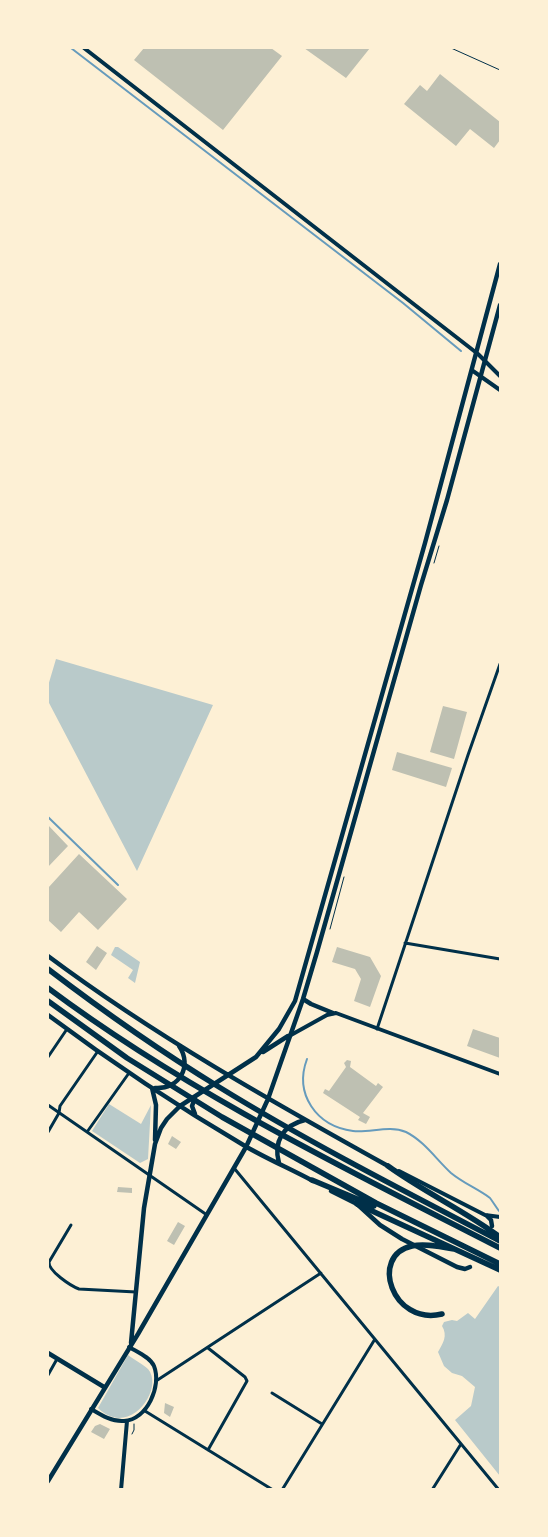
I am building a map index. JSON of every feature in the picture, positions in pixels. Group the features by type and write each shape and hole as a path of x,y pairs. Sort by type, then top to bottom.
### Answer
{"highway":[{"path":"48,969 110,1015 217,1086 401,1190 500,1241"},
{"path":"48,988 128,1044 213,1096 500,1248"},
{"path":"48,1001 160,1080 230,1122 376,1203 500,1264"},
{"path":"388,1166 500,1233"},
{"path":"312,1180 422,1226"},
{"path":"357,1204 500,1270"},
{"path":"442,1314 422,1314 404,1306 392,1291 390,1273 395,1258 402,1250 409,1246 424,1245 454,1249"}],"main road":[{"path":"256,1057 273,1038 286,1019 300,986 478,354 500,264"},
{"path":"48,1478 138,1334 234,1168 268,1099 303,999 447,500 500,305"},
{"path":"48,956 119,1007 177,1044 268,1099 388,1166"},
{"path":"303,999 333,1013"},
{"path":"48,1015 129,1073 246,1146 357,1204 380,1225 402,1239 457,1267 465,1269 470,1267"},
{"path":"155,1144 164,1123 180,1106 289,1036"},
{"path":"151,1087 170,1086 181,1076 185,1065 184,1057 177,1044"},
{"path":"130,1346 141,1236 155,1144 156,1105 155,1095 151,1087"},
{"path":"195,1114 193,1101 199,1094"},
{"path":"279,1164 276,1149 281,1135 291,1125 305,1120"},
{"path":"487,1216 491,1220 492,1226"},
{"path":"48,1353 104,1387"}],"street":[{"path":"84,48 478,354 500,376"},
{"path":"473,371 500,390"},
{"path":"377,1029 466,760 500,664"},
{"path":"405,943 500,959"},
{"path":"289,1036 333,1013 340,1014 500,1074"},
{"path":"48,1057 67,1029"},
{"path":"48,1132 59,1113 60,1106 98,1052"},
{"path":"87,1132 129,1073"},
{"path":"48,1105 207,1215"},
{"path":"388,1166 487,1216 500,1217"},
{"path":"234,1168 499,1490"},
{"path":"71,1225 48,1262 50,1268 80,1289 136,1292"},
{"path":"155,1382 321,1273"},
{"path":"282,1490 375,1339"},
{"path":"91,1409 112,1420 127,1421 135,1419 145,1411 153,1394 155,1370 152,1363 130,1346"},
{"path":"208,1348 245,1377 247,1381 208,1450"},
{"path":"48,1375 57,1358"},
{"path":"272,1393 322,1424"},
{"path":"145,1411 273,1490"},
{"path":"121,1490 127,1421"},
{"path":"432,1490 461,1444"}],"lane":[{"path":"451,48 500,70"}],"path":[{"path":"131,1436 134,1430 135,1419"}],"shaded area":[{"path":"56,659 213,705 137,871 48,701 48,686"},
{"path":"115,947 118,947 140,962 135,983 128,978 133,970 111,955"},
{"path":"109,1104 141,1124 151,1105 148,1159 140,1163 92,1131"},
{"path":"498,1286 500,1287 500,1476 455,1420 471,1406 475,1387 462,1376 452,1373 444,1366 438,1352 444,1339 445,1333 442,1326 444,1322 457,1321 468,1313 475,1319"},
{"path":"128,1355 148,1369 152,1378 152,1388 141,1408 132,1415 121,1418 110,1416 98,1408"}],"building":[{"path":"144,48 271,48 282,56 223,130 134,60"},
{"path":"304,48 370,48 346,78"},
{"path":"440,74 500,122 500,140 494,148 470,129 456,146 404,104 420,85 427,91"},
{"path":"443,706 467,712 454,759 430,752"},
{"path":"397,752 452,768 446,787 392,770"},
{"path":"48,825 68,846 48,867"},
{"path":"79,854 127,899 98,930 79,912 61,932 48,920 48,888"},
{"path":"97,946 107,953 96,970 86,962"},
{"path":"337,947 370,957 381,976 370,1007 354,1001 361,979 355,969 332,962"},
{"path":"473,1029 500,1038 500,1058 467,1046"},
{"path":"347,1060 351,1061 350,1067 376,1086 378,1083 383,1087 363,1113 370,1117 366,1124 358,1120 360,1117 323,1093 325,1089 329,1091 346,1067 344,1063"},
{"path":"172,1136 181,1142 176,1149 168,1144"},
{"path":"118,1187 132,1188 132,1193 117,1192"},
{"path":"178,1222 185,1226 174,1245 167,1241"},
{"path":"165,1403 174,1407 170,1417 164,1413"},
{"path":"100,1424 110,1429 104,1439 91,1432 95,1426"}],"waterway":[{"path":"71,48 403,303 461,351"},
{"path":"48,817 118,885"},
{"path":"307,1059 304,1072 306,1096 311,1106 328,1123 353,1131 393,1129 406,1132 424,1145 451,1173 490,1198 499,1211"}]}
